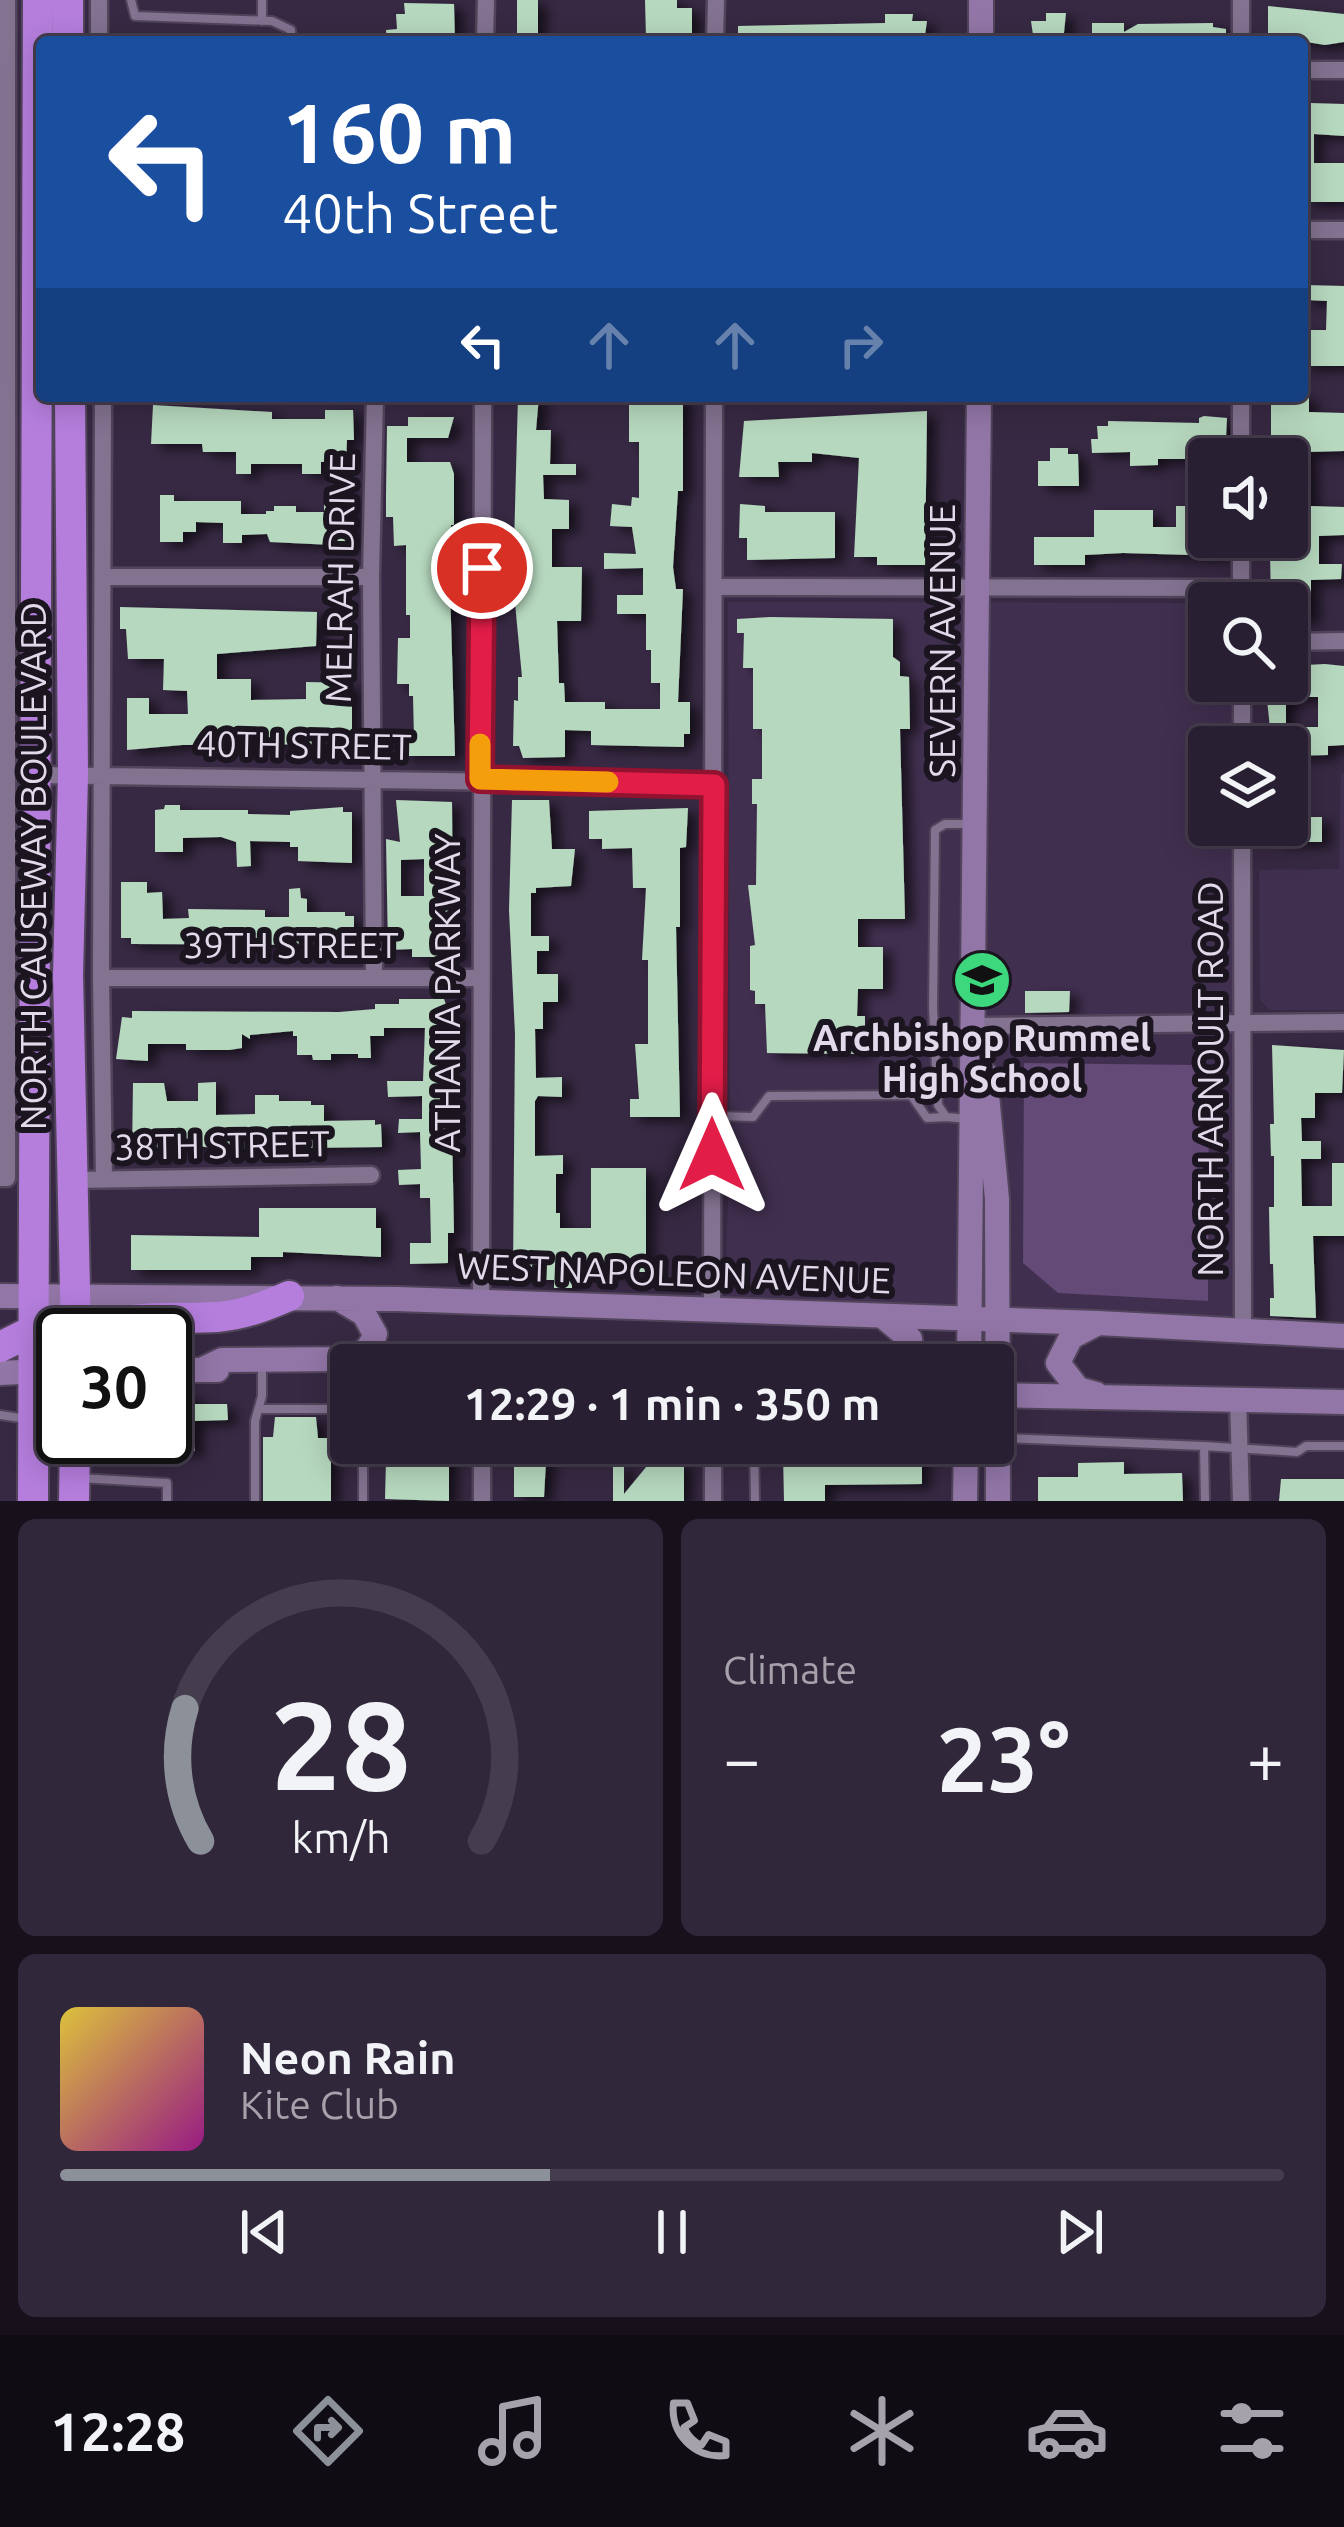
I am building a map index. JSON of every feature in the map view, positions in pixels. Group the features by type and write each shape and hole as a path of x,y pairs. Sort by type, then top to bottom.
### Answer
{"highway":[{"name":"NORTH CAUSEWAY BOULEVARD","path":"35,1332 15,976 15,775 22,185 38,0"},
{"path":"68,0 68,36"},
{"name":"NORTH CAUSEWAY BOULEVARD","path":"70,402 87,775 68,975 90,1180 77,1308"},
{"path":"0,1347 35,1332 77,1296"},
{"path":"192,1317 257,1310 289,1296"},
{"name":"NORTH CAUSEWAY BOULEVARD","path":"33,1501 36,1415"},
{"path":"34,1422 49,1455 49,1501"}],"main road":[{"path":"981,0 981,36"},
{"name":"SEVERN AVENUE","path":"980,402 980,1026 969,1118 998,1199 997,1344"},
{"name":"SEVERN AVENUE","path":"969,1344 969,1118 977,886"},
{"name":"WEST NAPOLEON AVENUE","path":"0,1296 289,1296 1099,1323 1344,1336"},
{"path":"262,1365 346,1359 370,1347 375,1334 371,1322 335,1298"},
{"path":"885,1318 912,1344"},
{"path":"1099,1323 1071,1337 1058,1363 1078,1389 1102,1396"},
{"path":"192,1370 222,1360 330,1370"},
{"path":"0,1373 36,1372"},
{"path":"1014,1395 1344,1402"},
{"path":"965,1501 966,1464"},
{"name":"SEVERN AVENUE","path":"998,1464 998,1501"}],"street":[{"name":"NORTH CAUSEWAY BOULEVARD","path":"8,0 22,185 3,379 3,576 15,775"},
{"path":"99,0 99,36"},
{"path":"485,36 486,0"},
{"path":"716,0 716,36"},
{"path":"1240,0 1241,36"},
{"path":"1308,70 1344,70"},
{"path":"1308,230 1344,230"},
{"name":"NORTH CAUSEWAY BOULEVARD","path":"90,1180 101,978 87,775 104,577 103,402"},
{"name":"MELRAH DRIVE","path":"374,977 371,577 375,402"},
{"name":"ATHANIA PARKWAY","path":"482,1302 483,402"},
{"path":"712,1311 715,402"},
{"path":"1241,402 1241,438"},
{"path":"104,577 371,577"},
{"path":"715,587 1188,594"},
{"path":"1308,642 1344,641"},
{"name":"40TH STREET","path":"15,775 714,785"},
{"name":"NORTH ARNOULT ROAD","path":"1242,846 1243,1332"},
{"path":"15,976 68,975"},
{"name":"NORTH CAUSEWAY BOULEVARD","path":"3,1178 15,976"},
{"name":"39TH STREET","path":"101,978 480,978"},
{"path":"980,1026 1344,1022"},
{"name":"38TH STREET","path":"90,1180 371,1175"},
{"path":"1238,1398 1234,1448 1241,1501"},
{"path":"482,1464 482,1501"},
{"path":"712,1464 713,1501"}],"lane":[{"path":"131,0 135,16 262,21 291,30 291,36"},
{"path":"262,0 262,21"},
{"path":"969,1118 938,1105 934,830 945,824 977,824"},
{"path":"712,1116 753,1117 769,1096 850,1093 911,1095 927,1118 969,1118"},
{"path":"255,1501 262,1365"},
{"path":"259,1409 330,1409"},
{"path":"0,1415 19,1415 34,1422"},
{"path":"1014,1439 1297,1452 1306,1446 1344,1447"},
{"path":"1204,1446 1204,1501"},
{"path":"362,1501 363,1464"},
{"path":"754,1464 755,1501"},
{"path":"74,1489 167,1483 167,1501"}],"shaded area":[{"name":"Archbishop Rummel High School","path":"728,602 1188,603 1188,702 1233,702 1234,726 1188,726 1188,846 1234,846 1234,1328 1167,1312 725,1299 730,1135"},
{"path":"1341,773 1344,1010 1270,1010 1260,1000 1259,870 1339,869"},
{"path":"1024,1063 1194,1065 1209,1081 1208,1301 1058,1293 1023,1263"}],"building":[{"path":"517,0 538,0 538,36 517,36"},
{"path":"645,0 677,0 677,8 692,8 692,36 646,36"},
{"path":"404,3 454,4 455,36 386,36 386,30 397,29 396,14 405,14"},
{"path":"1268,6 1344,14 1344,42 1325,45 1308,42 1308,36 1268,36"},
{"path":"1046,13 1066,13 1064,36 1033,36 1031,21 1046,21"},
{"path":"885,14 913,14 912,21 927,21 925,36 738,36 738,26 885,23"},
{"path":"1092,23 1124,23 1124,32 1138,24 1213,23 1213,27 1226,29 1226,36 1092,36"},
{"path":"1310,103 1344,104 1344,136 1314,134 1314,163 1344,163 1344,202 1308,202"},
{"path":"1308,285 1344,286 1344,366 1308,366 1308,330 1326,330 1327,301 1308,300"},
{"path":"1309,396 1309,412 1344,413 1344,451 1308,452 1308,438 1271,438 1271,402 1308,402"},
{"path":"518,402 538,402 536,430 551,430 550,464 576,464 576,475 543,475 544,499 569,500 569,529 552,529 552,567 582,567 581,621 557,621 559,683 564,683 565,702 605,702 605,709 660,709 660,683 651,683 651,650 646,650 646,614 617,614 617,595 643,595 643,568 604,569 604,553 636,554 632,527 610,526 612,504 631,506 632,497 639,498 639,442 629,442 629,402 683,402 683,491 678,491 673,567 676,589 683,589 678,702 690,702 690,734 684,734 684,747 591,745 591,731 565,730 565,757 523,758 519,746 513,746 514,700 518,701 518,677 522,677 513,582"},
{"path":"153,405 272,412 272,419 325,419 325,410 353,410 354,440 347,440 346,461 321,462 321,474 302,474 302,464 251,464 251,474 236,474 236,452 203,452 202,444 151,444"},
{"path":"927,411 925,565 877,565 877,557 854,557 859,458 812,453 812,462 778,462 779,477 739,477 744,421"},
{"path":"408,417 454,417 448,438 407,438 407,462 450,462 454,474 455,564 450,564 450,587 455,756 401,756 401,738 414,738 413,696 409,696 409,684 397,684 398,638 410,638 410,615 406,615 406,545 394,546 393,517 386,517 387,426 408,426"},
{"path":"1199,418 1227,418 1226,438 1188,438 1188,459 1130,466 1130,452 1092,453 1097,426 1108,426 1108,421 1199,423"},
{"path":"1050,448 1068,448 1068,454 1078,454 1079,486 1038,486 1038,461 1050,461"},
{"path":"1308,452 1310,506 1344,507 1344,535 1319,536 1319,564 1342,564 1341,579 1311,580 1311,619 1308,582 1271,582 1270,558 1308,558"},
{"path":"335,490 349,490 354,546 270,542 267,534 242,535 242,543 223,543 223,523 196,522 196,532 183,532 183,542 160,542 160,495 174,495 174,501 241,501 241,514 266,514 274,506 324,512 324,499 335,499"},
{"path":"740,504 765,506 765,512 835,512 835,558 747,560 747,538 739,538"},
{"path":"1176,506 1188,506 1188,555 1085,555 1085,565 1034,565 1034,537 1094,537 1094,510 1153,510 1153,527 1176,527"},
{"path":"120,607 317,612 316,646 217,654 217,679 251,679 251,700 306,699 306,682 352,683 352,744 127,750 127,698 149,698 149,714 188,714 187,691 163,690 164,659 128,659"},
{"path":"737,619 893,619 893,657 900,662 900,676 909,677 910,729 900,729 905,919 858,919 858,947 883,947 883,989 858,989 857,1016 865,1016 865,1054 767,1053 765,1004 755,1004 755,991 750,990 750,946 755,945 748,885 756,885 757,804 752,804 752,779 762,779 762,729 753,729 753,668 743,668 744,633 737,633"},
{"path":"1308,665 1344,666 1344,745 1328,746 1328,755 1308,755 1308,727 1318,727 1318,697 1308,697"},
{"path":"1267,702 1286,702 1286,726 1270,726"},
{"path":"396,800 452,802 453,935 458,935 458,957 412,957 412,949 388,950 386,839 400,842","holes":["424,859 424,896 401,896 401,860"]},
{"path":"512,800 549,800 552,849 575,849 571,886 536,888 531,893 531,936 549,936 549,951 537,951 537,974 558,974 558,1002 543,1002 543,1029 535,1029 536,1078 562,1077 562,1097 538,1096 535,1101 535,1156 563,1155 563,1174 556,1174 560,1228 591,1228 591,1168 646,1168 646,1272 572,1272 572,1288 554,1288 554,1280 537,1280 536,1274 513,1274"},
{"path":"180,805 180,810 290,815 290,811 343,807 343,812 352,812 352,863 298,861 298,847 290,847 290,842 250,841 251,866 237,867 236,842 221,837 183,838 183,852 155,852 155,810"},
{"path":"688,808 686,847 680,848 680,927 676,927 680,1117 630,1117 630,1099 639,1099 635,1044 648,1044 648,960 642,960 646,888 633,888 632,848 602,849 602,839 589,839 589,811"},
{"path":"1308,817 1322,817 1322,842 1308,842"},
{"path":"121,882 147,882 147,893 162,892 163,919 189,918 188,909 265,910 265,917 289,917 289,889 300,888 301,898 307,899 307,912 354,916 354,945 131,944 131,938 121,938"},
{"path":"1025,991 1070,991 1069,1012 1025,1013"},
{"path":"399,999 444,999 449,1013 458,1013 458,1027 450,1027 454,1233 448,1233 448,1263 410,1264 410,1243 431,1243 430,1198 420,1198 420,1184 399,1185 398,1170 421,1169 420,1132 398,1133 399,1119 422,1119 422,1096 388,1097 387,1081 423,1081 425,1028 384,1028 384,1036 370,1036 371,1058 331,1054 331,1060 313,1060 312,1055 297,1055 293,1031 250,1035 250,1039 242,1034 242,1048 229,1050 148,1044 148,1061 116,1059 122,1017 132,1018 132,1011 339,1012 399,1004"},
{"path":"1272,1045 1344,1050 1342,1093 1315,1093 1315,1118 1301,1118 1302,1141 1321,1141 1321,1159 1301,1159 1302,1206 1332,1206 1332,1163 1344,1163 1344,1236 1313,1236 1316,1318 1270,1316 1270,1298 1274,1298 1269,1207 1274,1207"},
{"path":"216,1082 216,1115 255,1114 255,1095 311,1101 311,1105 324,1105 324,1121 375,1120 375,1125 381,1124 382,1147 221,1149 167,1142 167,1155 132,1155 133,1083 164,1083 167,1101 198,1101 198,1083"},
{"path":"259,1208 376,1208 381,1257 283,1252 283,1257 251,1257 251,1270 131,1270 131,1235 259,1237"},
{"path":"192,1395 194,1404 227,1404 228,1420 194,1421 195,1451 192,1451"},
{"path":"275,1417 316,1417 318,1438 330,1438 331,1501 263,1501 263,1437 273,1437"},
{"path":"1124,1462 1124,1474 1182,1473 1183,1501 1038,1501 1038,1477 1078,1477 1078,1463"},
{"path":"386,1464 449,1464 449,1501 385,1499"},
{"path":"514,1464 546,1464 544,1497 514,1497"},
{"path":"649,1464 684,1464 684,1501 613,1501 613,1465 624,1465 624,1494"},
{"path":"783,1464 922,1464 922,1484 825,1485 825,1501 784,1501"},
{"path":"1281,1479 1344,1479 1344,1501 1279,1501"}],"slow traffic":[{"path":"480,744 480,779 608,782"}],"place":[{"name":"Archbishop Rummel High School","path":"982,980"}],"route":[{"path":"482,568 480,779 714,785 712,1155"}]}
